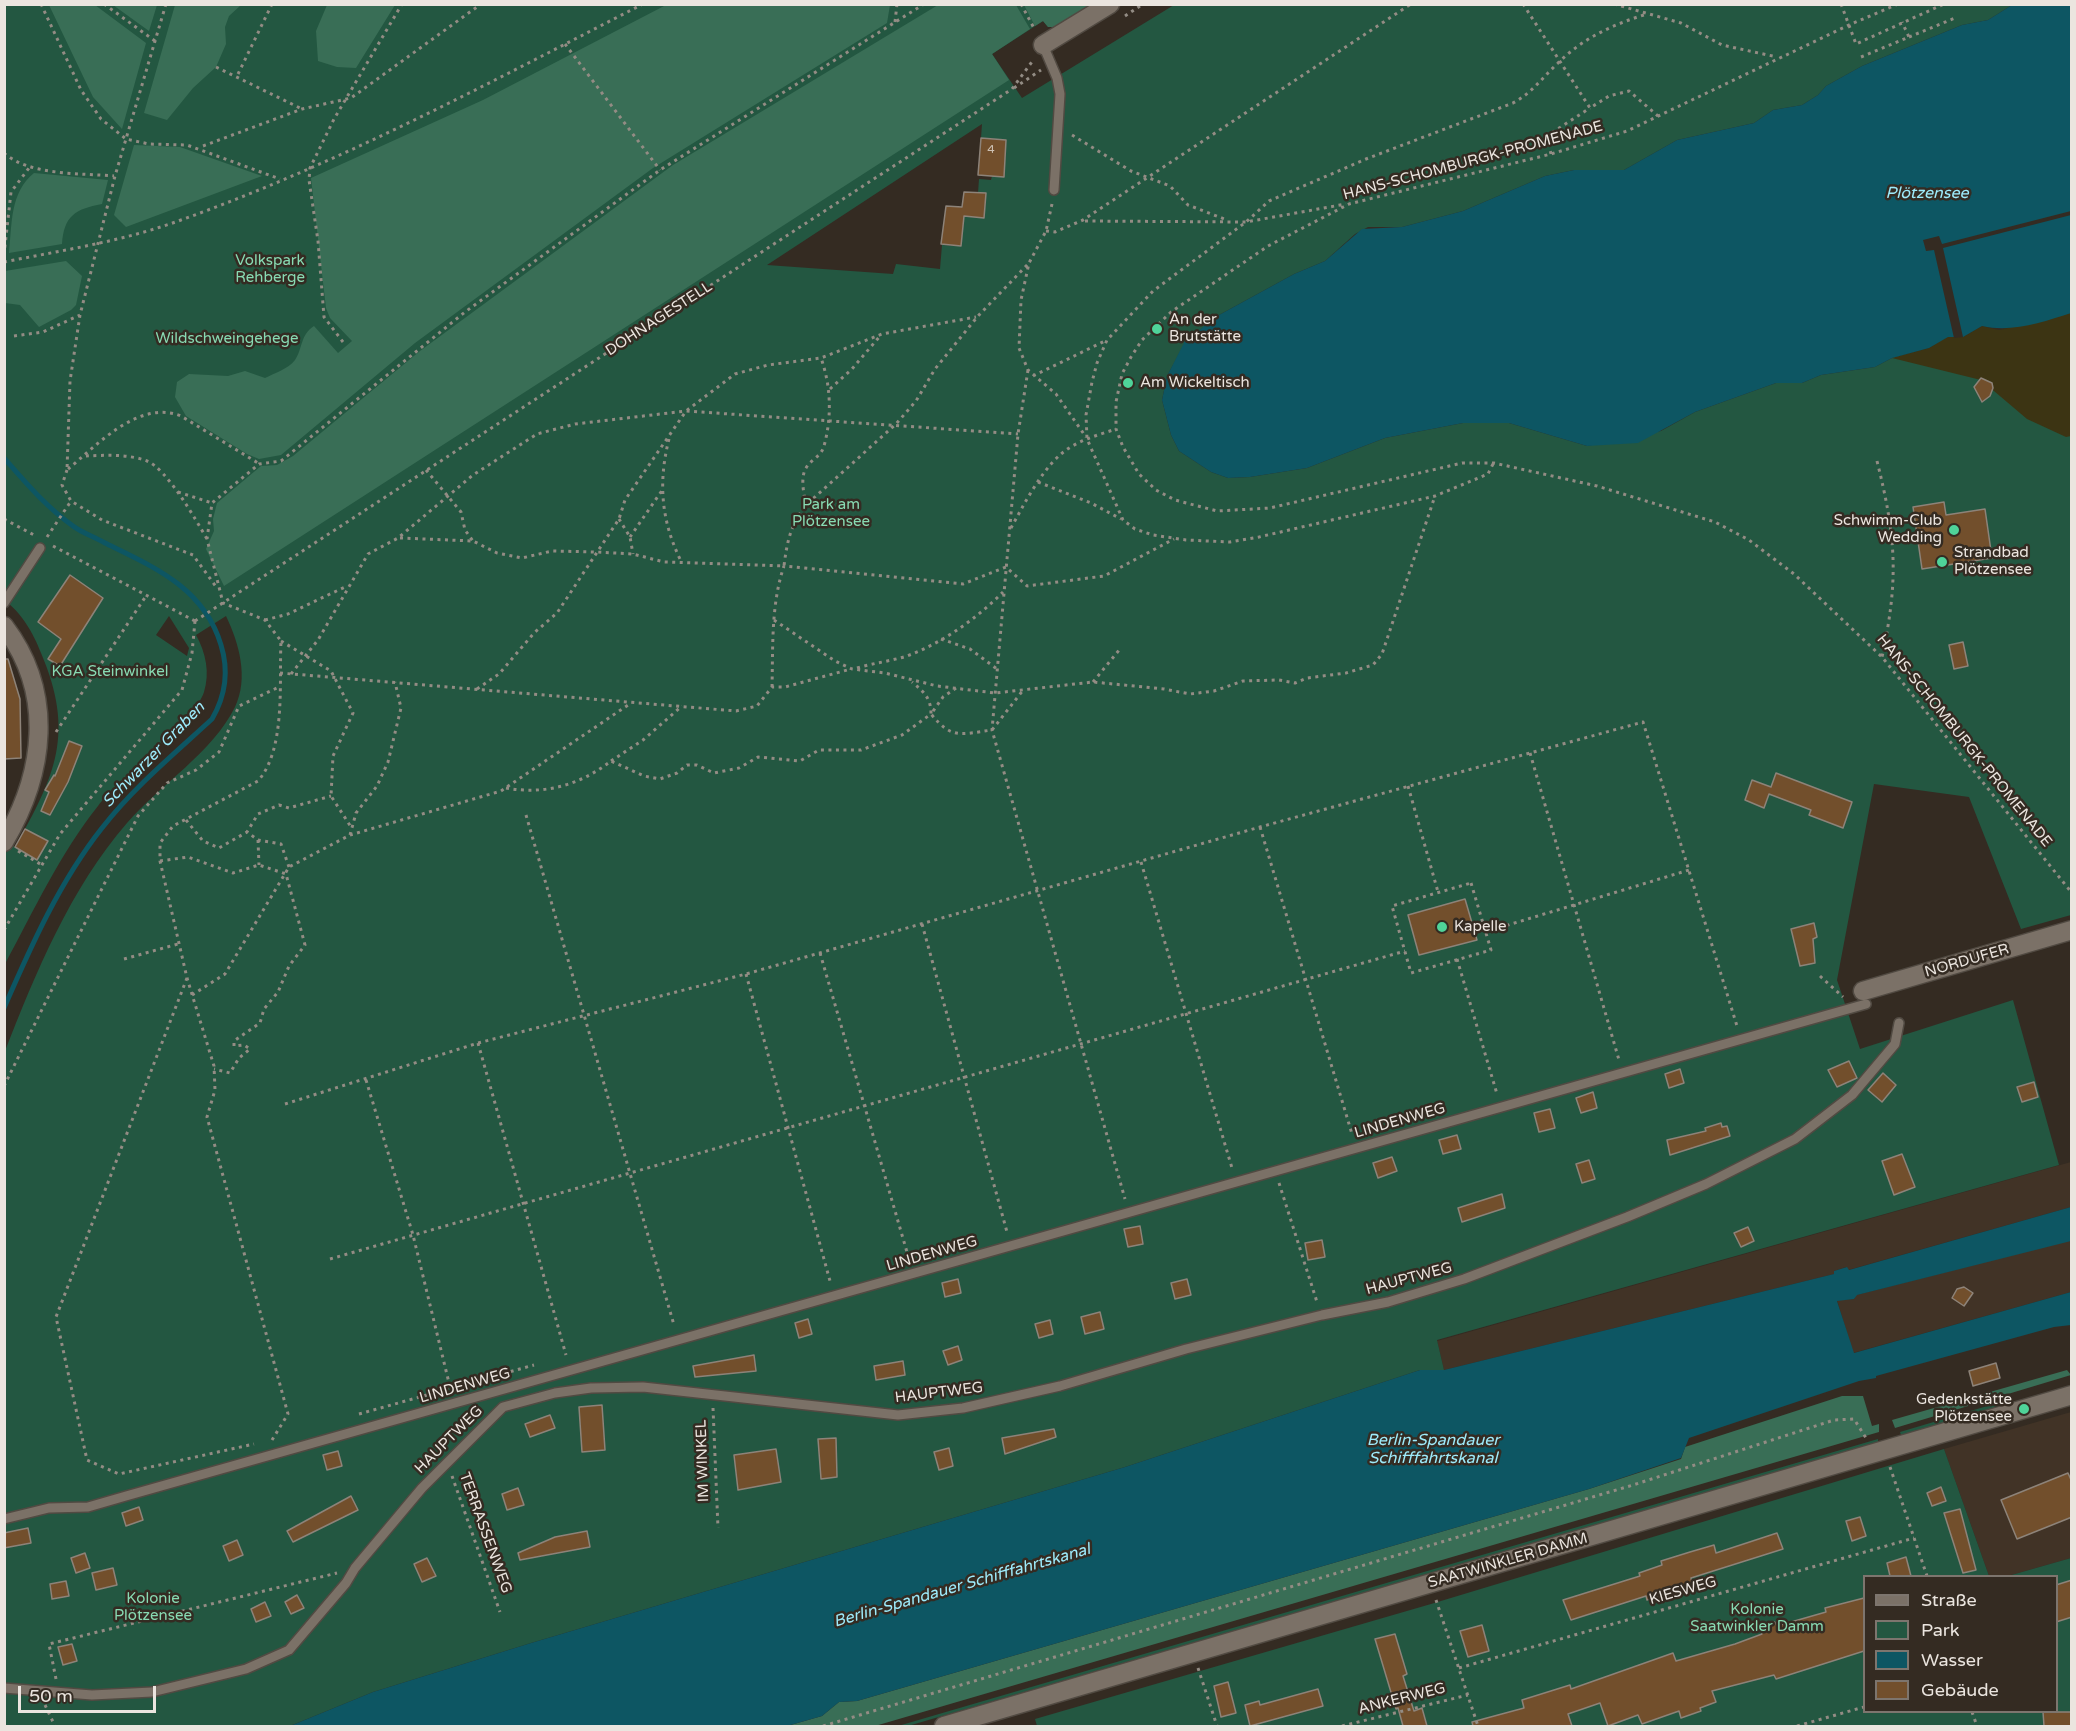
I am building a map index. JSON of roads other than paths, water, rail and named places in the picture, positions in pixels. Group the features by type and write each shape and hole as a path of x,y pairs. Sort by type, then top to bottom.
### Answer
{"main road":[{"path":"1043,45 1110,4"},
{"path":"4,626 21,654 39,710 39,754 30,786 7,844"},
{"name":"NORDUFER","path":"1864,998 2072,930"},
{"name":"SAATWINKLER DAMM","path":"951,1726 2072,1395"}],"lane":[{"path":"1043,45 1058,86 1059,129 1054,190"},
{"path":"4,603 42,544"},
{"name":"LINDENWEG","path":"4,1519 49,1508 88,1507 553,1377 1275,1172 1864,998"},
{"name":"HAUPTWEG","path":"4,1688 92,1695 152,1692 246,1670 289,1650 422,1488 503,1407 555,1393 591,1388 644,1387 898,1415 963,1408 1060,1386 1186,1349 1322,1315 1388,1302 1464,1279 1706,1184 1795,1139 1852,1095 1895,1044 1899,1023"},
{"path":"553,1377 555,1393"}],"water":[{"name":"Plötzensee","path":"2012,5 2071,5 2071,313 2016,327 1982,326 1963,337 1948,337 1929,348 1892,358 1875,367 1821,375 1802,383 1776,383 1695,412 1638,443 1587,446 1509,423 1463,423 1385,438 1307,468 1228,478 1211,472 1179,451 1171,435 1162,400 1167,376 1185,341 1219,315 1294,274 1325,261 1362,229 1402,227 1463,211 1545,176 1574,170 1624,170 1677,140 1754,123 1773,110 1802,105 1818,95 1826,86 1862,66 1962,25 1988,20"},
{"name":"Berlin-Spandauer Schifffahrtskanal","path":"2071,1207 2071,1241 1857,1295 1854,1299 1837,1301 1854,1353 2071,1292 2071,1325 2054,1327 1859,1381 1689,1438 1681,1458 1589,1489 857,1701 839,1702 822,1716 787,1726 290,1726 373,1692 1125,1467 1420,1370 1444,1370 1834,1274 1834,1271 1847,1267 1849,1270"}],"waterway":[{"name":"Schwarzer Graben","path":"4,458 45,503 63,519 80,531 159,571 190,594 203,608 213,625 225,664 223,692 212,719 127,799 87,848 47,915 4,1008"}],"place":[{"name":"An der Brutstätte","path":"1157,329"},
{"name":"Am Wickeltisch","path":"1128,383"},
{"name":"Schwimm-Club Wedding","path":"1954,530"},
{"name":"Strandbad Plötzensee","path":"1942,562"},
{"name":"Kapelle","path":"1442,927"},
{"name":"Gedenkstätte Plötzensee","path":"2024,1409"}],"park label":[{"name":"Volkspark Rehberge","path":"270,270"},
{"name":"Wildschweingehege","path":"227,339"},
{"name":"Park am Plötzensee","path":"831,514"},
{"name":"KGA Steinwinkel","path":"110,672"},
{"name":"Kolonie Plötzensee","path":"153,1608"},
{"name":"Kolonie Saatwinkler Damm","path":"1757,1618"}]}
